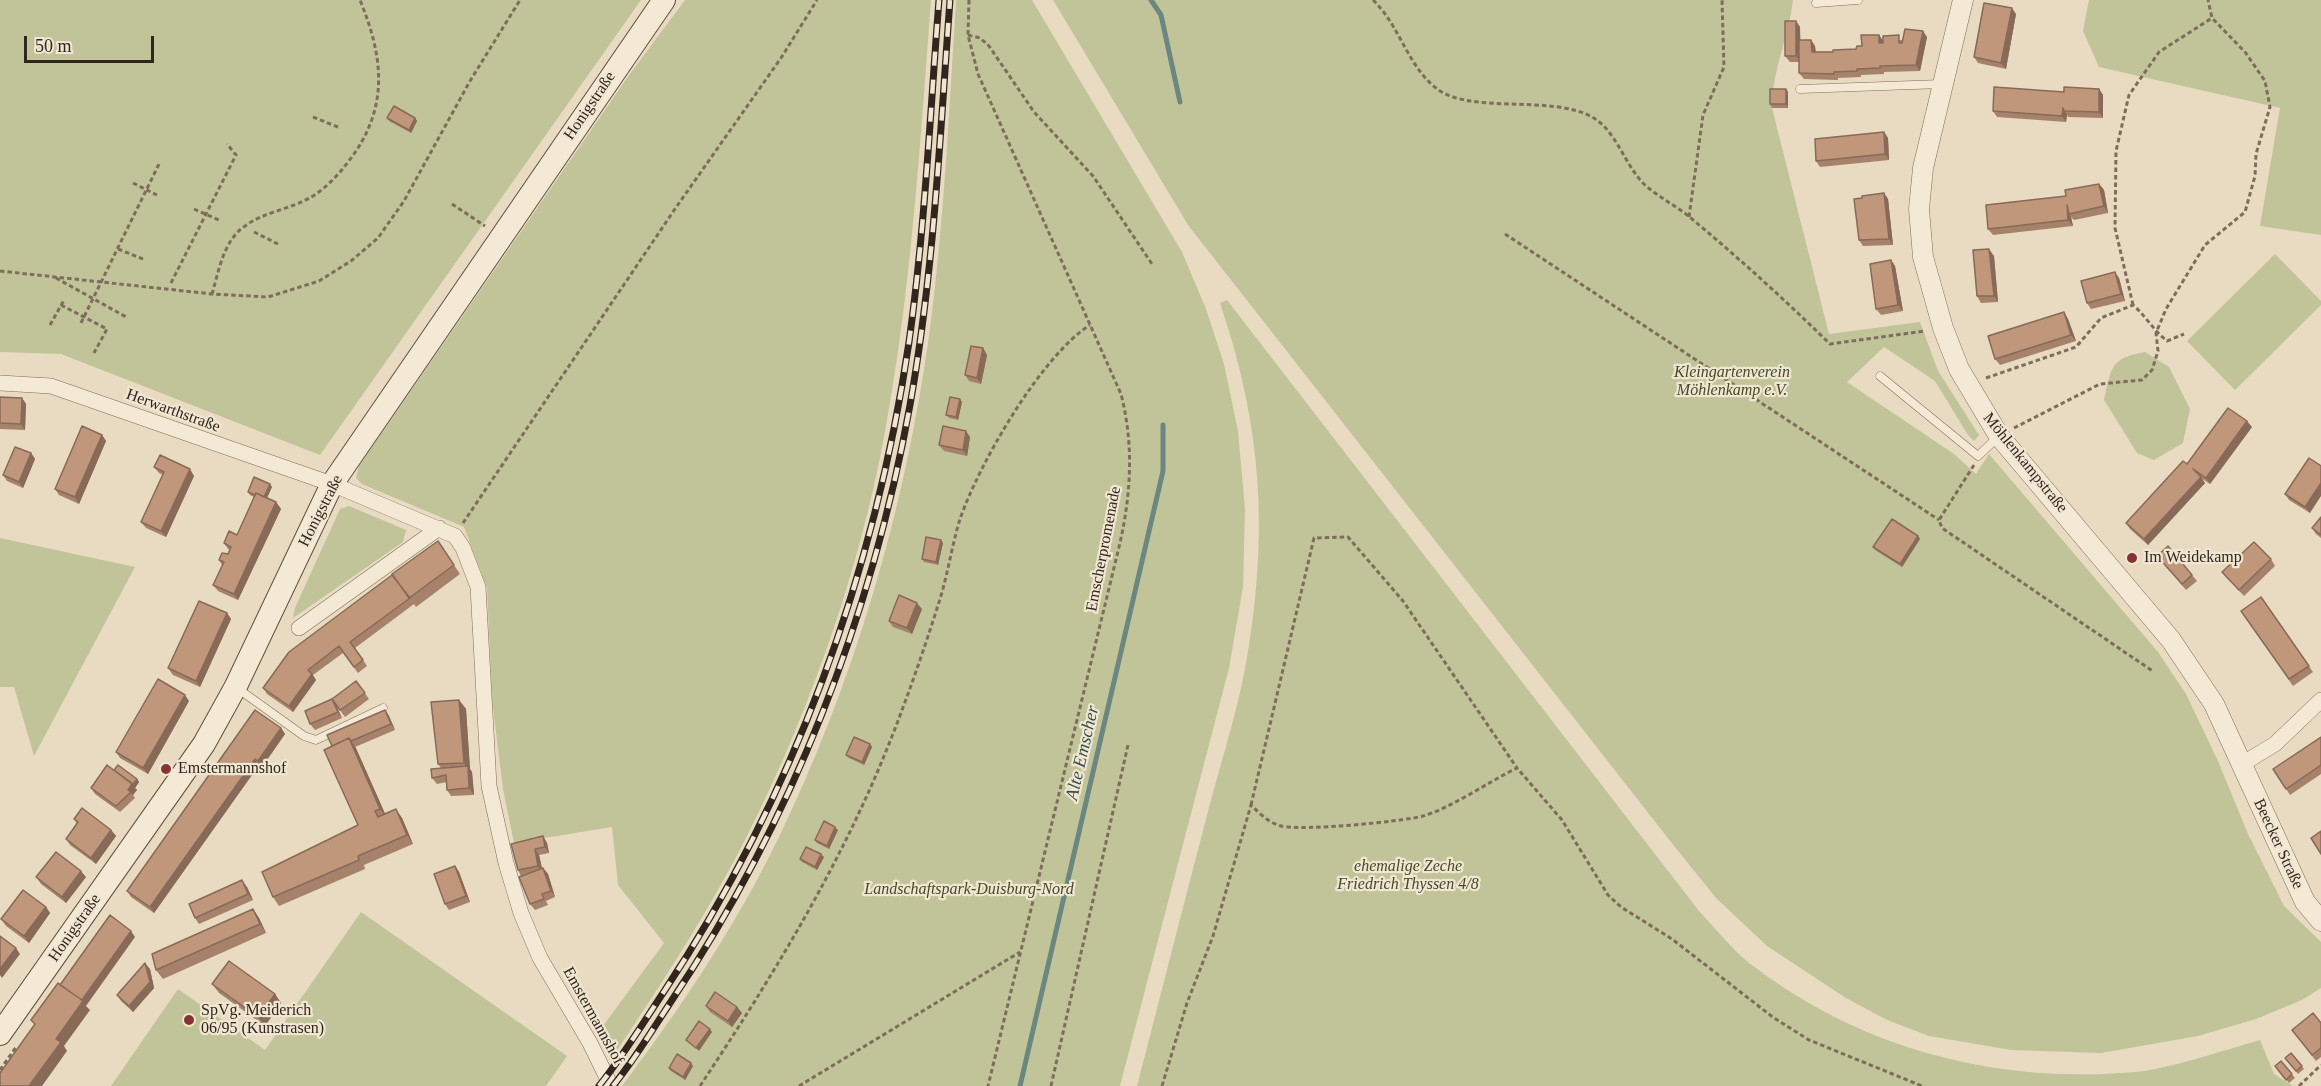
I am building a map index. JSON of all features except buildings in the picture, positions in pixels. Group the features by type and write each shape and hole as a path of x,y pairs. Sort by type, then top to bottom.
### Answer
{"main road":[{"name":"Honigstraße","path":"0,1035 191,762 236,686 332,484 664,0"}],"street":[{"name":"Möhlenkampstraße","path":"1963,0 1923,168 1919,209 1923,257 1943,328 1968,385 1999,436 2171,640 2214,704 2241,764"},
{"name":"Herwarthstraße","path":"0,383 51,386 332,484"},
{"name":"Emstermannshof","path":"332,484 439,528 454,536 463,548 478,587 489,786 521,914 540,958 590,1043 611,1086"},
{"path":"299,628 439,528"},
{"path":"2241,764 2275,744 2321,700"},
{"name":"Beecker Straße","path":"2241,764 2305,902 2321,921"}],"lane":[{"path":"1816,3 1858,0"},
{"path":"1800,89 1943,84"},
{"path":"1880,376 1978,456 1999,436"},
{"path":"236,686 303,736 316,740 383,708"}],"path":[{"path":"212,294 228,243 244,226 315,195 344,169 367,134 379,98 379,63 360,0"},
{"path":"0,271 212,294 268,297 318,281 351,261 378,238 404,201 471,81 520,0"},
{"path":"462,525 677,206 781,58 817,0"},
{"name":"Emscherpromenade","path":"969,0 968,35 978,74 1122,394 1127,415 1130,471 1128,505 988,1086"},
{"path":"1373,0 1394,23 1410,56 1426,79 1438,90 1470,100 1560,107 1590,116 1602,123 1643,183 1664,201 1689,217 1792,306 1830,344 1943,328"},
{"path":"1689,217 1703,115 1724,67 1722,0"},
{"path":"2156,333 2166,309 2205,245 2245,212 2255,176 2256,153 2270,107 2265,81 2245,52 2212,18 2208,0"},
{"path":"1999,436 2100,384 2142,380 2152,370 2158,351 2156,333 2145,315 2133,305 2115,228 2116,151 2129,95 2159,52 2212,18"},
{"path":"968,35 980,38 989,46 1034,112 1093,176 1152,264"},
{"path":"314,117 338,127"},
{"path":"171,283 236,155 227,144"},
{"path":"81,323 160,162"},
{"path":"133,183 157,195"},
{"path":"452,204 485,226"},
{"path":"194,208 219,220"},
{"path":"254,232 278,244"},
{"path":"1505,234 1939,520 1942,528 2154,672"},
{"path":"118,249 143,259"},
{"path":"52,276 128,318"},
{"path":"50,325 64,300"},
{"path":"61,305 107,329 94,353"},
{"path":"1968,385 2076,347 2101,318 2133,305"},
{"path":"700,1086 753,1006 828,877 872,783 919,663 941,597 961,518 980,476 1028,394 1054,357 1079,332 1090,325"},
{"path":"2156,333 2167,340 2184,333"},
{"path":"1939,520 1978,456"},
{"path":"1162,1086 1187,1003 1213,936 1251,805 1314,538 1348,537 1387,580 1517,768 1562,820 1608,895 1621,907 1672,939 1774,1018 1809,1040 1922,1086"},
{"path":"1051,1086 1128,745"},
{"path":"1251,805 1264,817 1279,826 1424,816 1517,768"},
{"path":"799,1086 1020,952"},
{"path":"2299,1086 2321,1065"}],"green space":[{"path":"0,0 641,0 320,455 61,354 0,352"},
{"path":"685,0 931,0 908,274 901,328 874,486 847,586 831,636 794,733 752,826 737,856 668,973 612,1058 600,1030 664,943 618,885 612,827 514,843 503,789 492,700 487,588 464,527 362,484 356,478 359,466 627,78"},
{"name":"Landschaftspark-Duisburg-Nord","path":"956,0 1032,0 1182,252 1206,309 1224,364 1238,431 1245,509 1243,587 1229,668 1120,1086 622,1086 706,967 761,873 805,781 830,720 873,594 906,466 929,336 942,210"},
{"name":"Kleingartenverein Möhlenkamp e.V.","path":"1053,0 1793,0 1775,81 1772,108 1829,334 1920,322 1938,371 1979,435 1974,441 1968,435 1935,381 1884,347 1847,382 1954,454 1976,474 1989,454 2158,652 2186,694 2218,761 2248,834 2284,906 2321,942 2321,988 2302,1000 2256,1019 2198,1036 2101,1053 2011,1050 1929,1036 1887,1020 1846,998 1767,946 1716,898 1671,842 1188,225"},
{"path":"2089,0 2321,0 2321,235 2260,226 2280,108 2099,67 2083,31"},
{"path":"2275,254 2321,301 2321,305 2235,390 2187,341"},
{"name":"ehemalige Zeche Friedrich Thyssen 4/8","path":"1227,300 1699,911 1749,963 1793,994 1839,1019 1887,1040 1936,1056 1987,1067 2039,1073 2092,1074 2160,1068 2260,1040 2274,1074 2293,1086 1137,1086 1236,707 1253,621 1259,528 1258,484 1245,395 1220,303"},
{"path":"2145,352 2169,367 2190,409 2183,443 2154,460 2137,453 2104,400 2108,380 2118,361 2133,354"},
{"path":"349,506 406,530 403,542 293,618 295,608 340,509"},
{"path":"0,538 135,567 34,756 14,687 0,687"},
{"path":"361,912 567,1056 546,1086 111,1086 178,989 265,1050"}],"waterway":[{"name":"Alte Emscher","path":"1151,0 1161,15 1180,102"},
{"name":"Alte Emscher","path":"1020,1086 1163,471 1163,425"}],"railway":[{"path":"599,1086 665,990 711,916 753,839 790,760 823,680 851,597 875,513 894,428 909,342 923,214 939,0"},
{"path":"613,1086 644,1044 715,932 790,789 822,714 850,639 874,562 894,484 910,405 925,304 931,254 950,0"}],"place":[{"name":"Im Weidekamp","path":"2132,558"},
{"name":"Emstermannshof","path":"166,769"},
{"name":"SpVg. Meiderich 06/95 (Kunstrasen)","path":"189,1020"}]}
